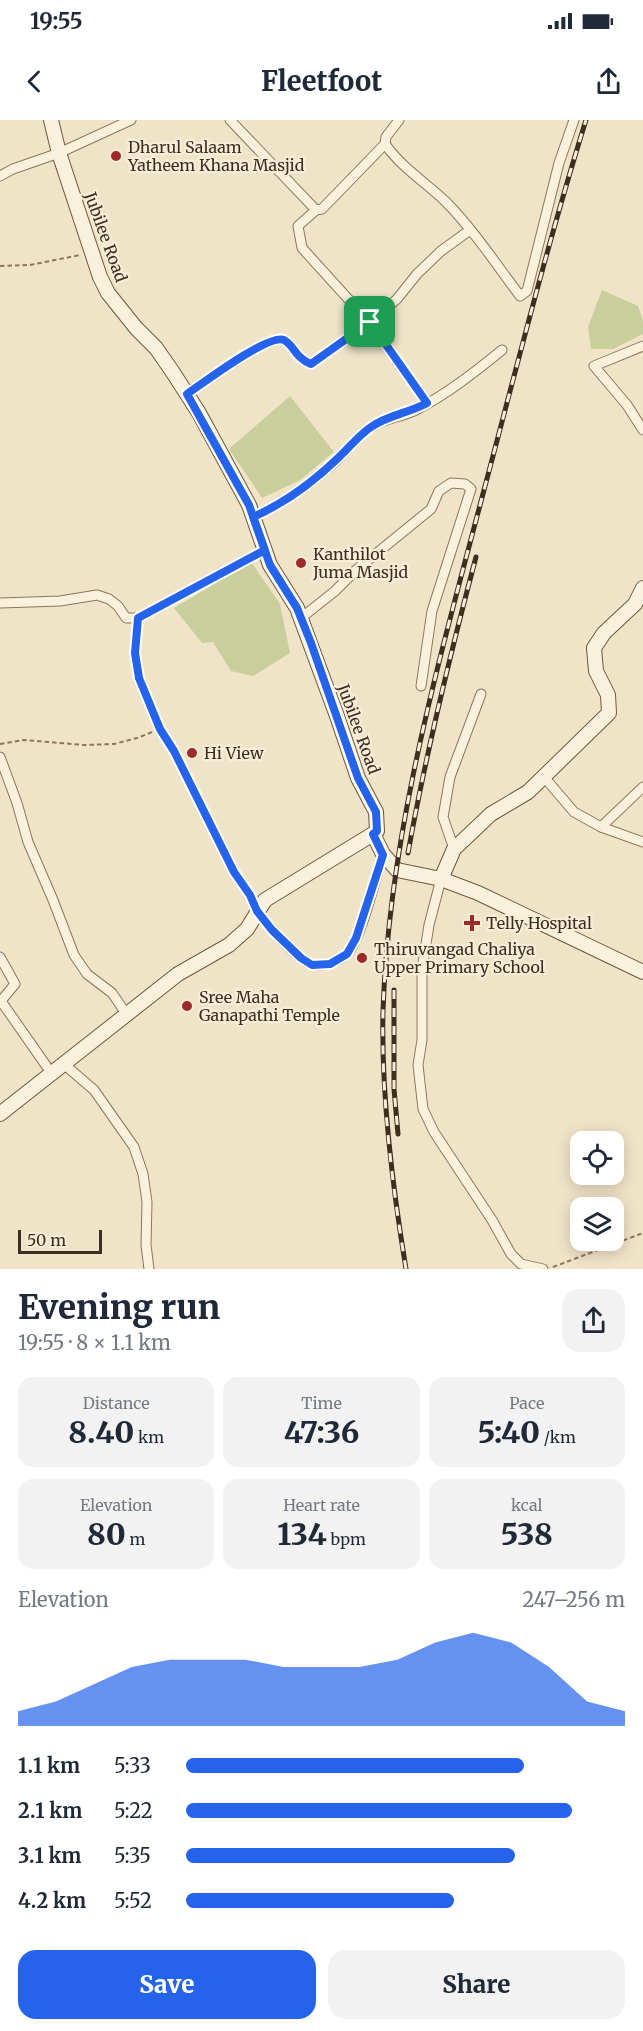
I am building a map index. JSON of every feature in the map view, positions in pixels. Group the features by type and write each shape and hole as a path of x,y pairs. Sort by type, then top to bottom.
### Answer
{"street":[{"name":"Jubilee Road","path":"51,120 59,153 91,252 108,293 136,328 156,348 187,394 229,468 253,517 270,565 301,618 358,778 376,812 377,831 373,834"},
{"path":"0,176 13,169 59,153 131,120"},
{"path":"230,120 316,210"},
{"path":"399,120 386,137 385,144 322,209 316,210 298,226 302,248 370,322 427,403"},
{"path":"385,144 393,156 445,201 520,296 527,291 559,164 574,120"},
{"path":"187,394 261,344 276,338 285,340 302,361 311,364 370,322 397,299 417,274 441,251 470,230"},
{"path":"643,345 594,366 627,405 643,430"},
{"path":"253,517 275,506 322,474 371,427 413,411 427,403 473,374 502,350"},
{"path":"301,618 431,509 440,491 451,483 465,484 471,489 432,611 421,686"},
{"path":"0,603 22,601 34,603 97,595 109,599 118,606 126,618 138,618 265,550"},
{"path":"543,1269 521,1264 512,1254 434,1132 423,1109 418,1065 422,1040 422,969 429,925 441,879 454,849 491,814 528,792 609,713 608,695 596,671 594,648 604,633 635,604 643,588"},
{"path":"454,849 443,817 450,777 481,694"},
{"path":"0,757 28,842 74,955 87,974 112,993 127,1016"},
{"path":"544,777 574,812 601,827 643,842"},
{"path":"601,827 643,787"},
{"path":"0,1114 178,974 229,945 247,929 265,900 373,834 383,855 397,870 441,879 478,893 643,972"},
{"path":"257,911 272,930 301,958 312,965 330,964 347,954 356,938 383,855"},
{"path":"0,957 15,984 1,1001 52,1074"},
{"path":"65,1065 94,1090 134,1147 143,1174 147,1202 146,1245 149,1269"}],"path":[{"path":"0,266 30,265 91,252"},
{"path":"138,618 135,653 139,678 160,729 174,751 234,872 250,895 257,911"},
{"path":"0,744 24,740 84,745 114,744 160,729"},
{"path":"549,1269 643,1233"}],"green space":[{"path":"602,290 638,306 643,321 643,334 613,349 591,349 588,327"},
{"path":"290,396 334,452 300,480 262,498 229,449"},
{"path":"251,562 280,604 290,653 253,676 231,671 213,642 202,643 174,608"}],"railway":[{"path":"406,1269 388,1140 383,1043 387,945 395,879 419,748 450,619 546,258 586,120"},
{"path":"408,853 439,704 476,557"},
{"path":"394,990 394,1089 398,1134"}],"place":[{"name":"Dharul Salaam Yatheem Khana Masjid","path":"116,156"},
{"name":"Kanthilot Juma Masjid","path":"301,563"},
{"name":"Hi View","path":"192,753"},
{"name":"Telly Hospital","path":"472,923"},
{"name":"Thiruvangad Chaliya Upper Primary School","path":"362,958"},
{"name":"Sree Maha Ganapathi Temple","path":"187,1006"}],"route":[{"path":"370,322 311,364 302,361 285,340 276,338 261,344 187,394 249,505 265,550 138,618 135,653 139,678 160,729 174,751 234,872 250,895 257,911 272,930 301,958 312,965 330,964 347,954 356,938 383,855 373,834 377,831 376,812 358,778 297,608 270,565 265,550 253,517 266,511 292,497 322,474 371,427 413,411 427,403 370,322"}]}
